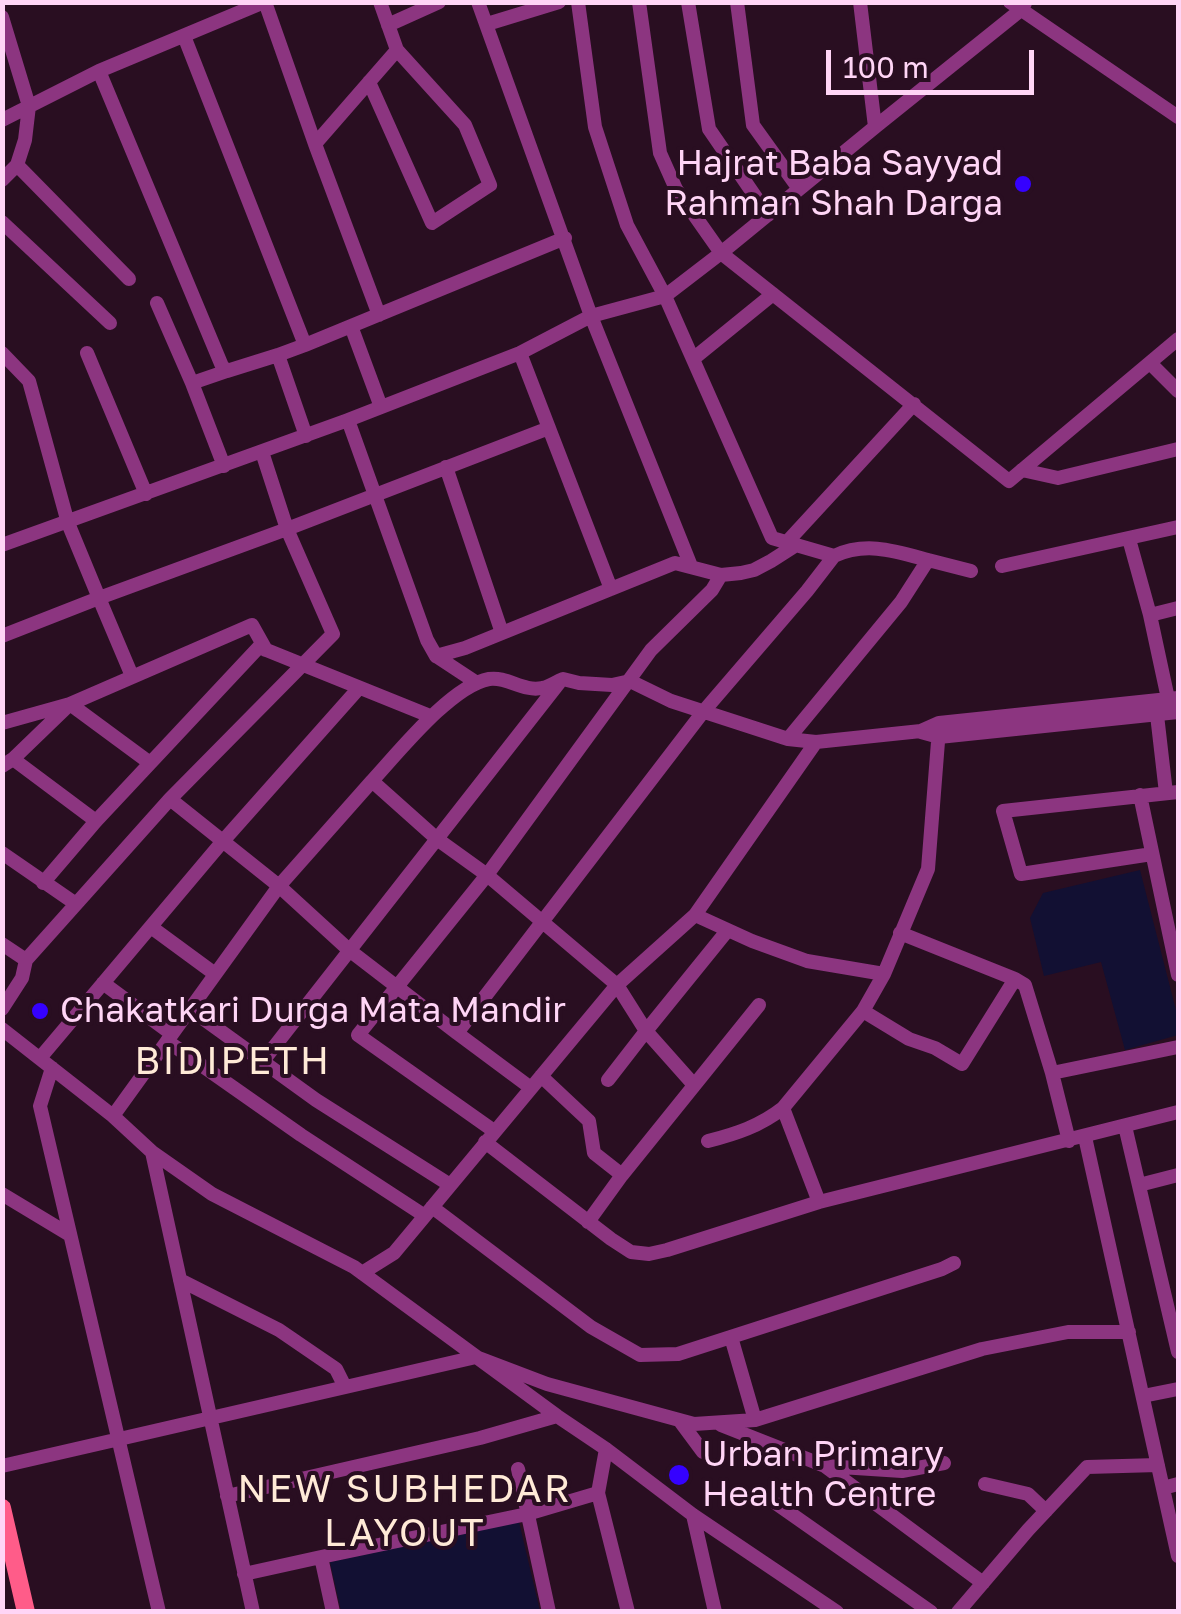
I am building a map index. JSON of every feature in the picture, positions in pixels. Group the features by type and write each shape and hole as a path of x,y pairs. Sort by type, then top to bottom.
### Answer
{"main road":[{"path":"2,1508 26,1612"}],"street":[{"path":"2,120 100,71 264,2 379,314"},
{"path":"370,82 432,224 490,185 464,125 397,50 380,2"},
{"path":"388,25 439,2"},
{"path":"478,2 592,316 691,566"},
{"path":"486,24 559,2"},
{"path":"578,2 595,127 627,226 665,296 772,538 834,556"},
{"path":"639,2 660,153 676,189 720,254 1009,481 1178,339"},
{"path":"688,2 708,129 768,215"},
{"path":"737,2 752,125 799,189"},
{"path":"860,2 875,127"},
{"path":"2,545 382,407 520,353 592,316 665,296 1019,5 1178,117"},
{"path":"2,16 29,106 17,165 2,180"},
{"path":"184,36 304,345"},
{"path":"315,144 397,50"},
{"path":"100,71 227,371"},
{"path":"17,165 129,279"},
{"path":"2,222 110,323"},
{"path":"192,383 304,345 564,238"},
{"path":"693,359 773,294"},
{"path":"157,304 224,466"},
{"path":"351,326 382,407"},
{"path":"2,353 29,381 68,523 132,676"},
{"path":"520,353 612,589"},
{"path":"87,354 146,494"},
{"path":"278,354 306,436"},
{"path":"1150,363 1178,391"},
{"path":"436,656 465,648 675,563 720,574 754,570 791,544 914,404"},
{"path":"348,420 427,640 436,656 477,683"},
{"path":"2,636 549,428"},
{"path":"1022,470 1058,478 1178,448"},
{"path":"2,1009 22,978 26,960 170,799 333,634 287,529 262,452"},
{"path":"446,467 502,633"},
{"path":"1002,566 1178,528"},
{"path":"1129,539 1171,707 1172,792 1003,811 1021,874 1152,854"},
{"path":"457,1032 703,712 834,556 876,546 971,571"},
{"path":"788,738 901,602 928,560"},
{"path":"720,574 712,590 651,650 486,875 358,1035 490,1136 588,1222 631,1252 649,1254 818,1202 1178,1112"},
{"path":"1150,614 1178,608"},
{"path":"2,722 70,704 252,626 266,650"},
{"path":"43,883 259,647 430,716"},
{"path":"114,1116 279,886 430,716 477,683 494,678 534,689 548,688 563,678"},
{"path":"563,678 579,683 630,681 703,712 788,738 816,742 1171,707"},
{"path":"263,1061 563,678"},
{"path":"159,1612 40,1106 46,1063 103,983 359,688"},
{"path":"70,704 150,764"},
{"path":"70,704 8,762 96,821"},
{"path":"708,1141 738,1134 767,1121 783,1108 863,1010 884,974 928,868 939,730"},
{"path":"362,1273 394,1253 617,984 696,915 816,742"},
{"path":"372,781 437,839 617,984 646,1032 694,1085"},
{"path":"1140,796 1178,975"},
{"path":"170,799 396,987 589,1120 594,1153 622,1175"},
{"path":"2,853 76,904"},
{"path":"696,915 807,961 884,974"},
{"path":"151,926 215,974"},
{"path":"608,1080 727,930"},
{"path":"900,934 1025,985 1069,1141"},
{"path":"2,944 26,960"},
{"path":"863,1010 909,1039 962,1064 1014,979"},
{"path":"103,983 301,1135 429,1211 591,1328 640,1355 678,1354 954,1262"},
{"path":"588,1222 759,1005"},
{"path":"190,1009 316,1100 450,1185"},
{"path":"2,1029 114,1116 152,1152 212,1194 362,1273 693,1516 836,1612"},
{"path":"1052,1073 1178,1047"},
{"path":"783,1108 818,1202"},
{"path":"1126,1126 1178,1352"},
{"path":"1085,1137 1158,1464 1171,1486 1178,1556"},
{"path":"152,1152 252,1612"},
{"path":"1139,1185 1178,1175"},
{"path":"2,1194 70,1236"},
{"path":"180,1280 279,1330 336,1368 345,1387"},
{"path":"2,1466 476,1357 547,1384 694,1424 755,1420 982,1349 1068,1332 1129,1332"},
{"path":"731,1337 755,1420"},
{"path":"1143,1396 1178,1388"},
{"path":"227,1496 480,1438 557,1416"},
{"path":"679,1420 703,1452"},
{"path":"716,1423 825,1466 982,1583"},
{"path":"606,1449 598,1494 628,1612"},
{"path":"825,1466 902,1470 944,1463"},
{"path":"958,1612 1088,1468 1158,1464"},
{"path":"518,1469 550,1612"},
{"path":"985,1484 1028,1494 1046,1511"},
{"path":"244,1574 527,1514 598,1494"},
{"path":"777,1504 931,1612"},
{"path":"693,1516 716,1612"},
{"path":"322,1557 333,1612"}],"shaded area":[{"path":"1140,870 1178,1018 1178,1035 1125,1050 1101,962 1044,976 1030,918 1043,893"},
{"path":"519,1522 540,1611 341,1611 330,1562"}],"place":[{"name":"Hajrat Baba Sayyad Rahman Shah Darga","path":"1023,184"},
{"name":"Chakatkari Durga Mata Mandir","path":"40,1011"},
{"name":"Urban Primary Health Centre","path":"679,1475"}],"district":[{"name":"BIDIPETH","path":"233,1062"},
{"name":"NEW SUBHEDAR LAYOUT","path":"405,1512"}]}
